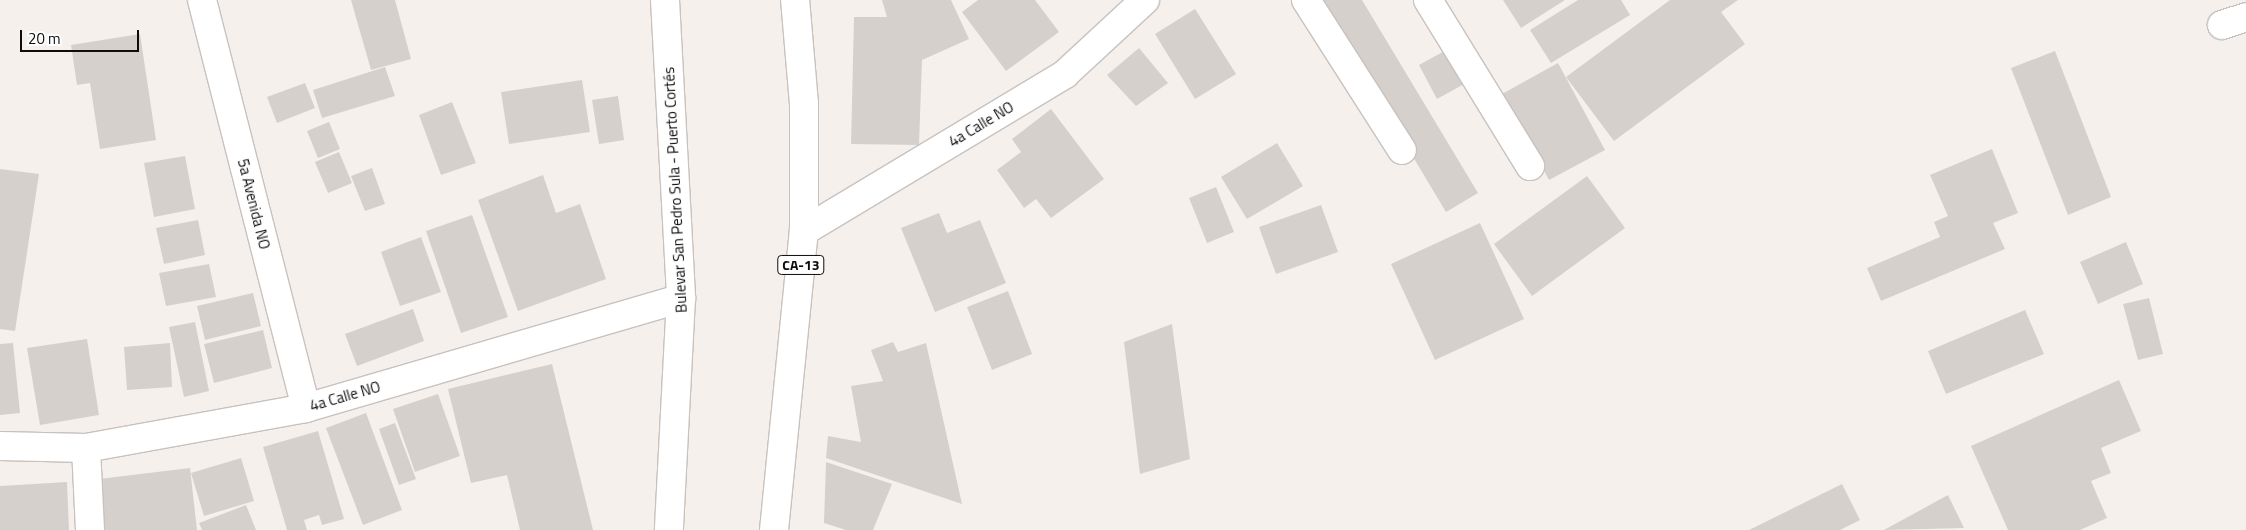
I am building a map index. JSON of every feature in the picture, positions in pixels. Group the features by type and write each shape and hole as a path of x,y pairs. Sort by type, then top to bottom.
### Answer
{"main road":[{"name":"5a Avenida NO","path":"202,0 306,408"},
{"name":"Bulevar San Pedro Sula - Puerto Cortés","path":"665,0 682,298 670,530"},
{"name":"CA-13","path":"774,530 804,230 804,104 795,0"},
{"name":"4a Calle NO","path":"804,230 1065,74 1145,0"},
{"path":"1306,0 1402,150"},
{"path":"1428,0 1530,166"},
{"name":"4a Calle NO","path":"0,446 86,448 306,408 682,298"},
{"path":"86,448 90,530"}],"building":[{"path":"351,0 395,0 411,59 371,70"},
{"path":"882,0 951,0 969,39 922,60 919,145 851,144 854,17 887,17"},
{"path":"978,0 1035,0 1059,32 1006,71 962,12"},
{"path":"1319,0 1362,0 1478,193 1446,212"},
{"path":"1503,0 1565,0 1521,28"},
{"path":"1578,0 1621,0 1630,15 1551,63 1530,30"},
{"path":"1670,0 1738,0 1721,12 1745,44 1614,141 1566,77"},
{"path":"1195,9 1236,74 1195,99 1155,34"},
{"path":"140,34 156,140 100,149 90,83 77,85 71,45"},
{"path":"1139,48 1168,83 1136,106 1107,75"},
{"path":"1450,48 1468,82 1437,99 1419,65"},
{"path":"2055,51 2111,197 2068,215 2011,68"},
{"path":"1558,63 1605,150 1549,180 1502,94"},
{"path":"385,67 395,96 322,118 313,90"},
{"path":"582,80 590,132 509,144 501,92"},
{"path":"305,83 315,108 277,123 267,97"},
{"path":"618,96 624,140 599,144 592,100"},
{"path":"452,102 476,163 441,175 419,115"},
{"path":"1051,109 1104,179 1051,218 1036,199 1024,208 997,170 1021,152 1012,139"},
{"path":"329,122 340,149 318,158 307,131"},
{"path":"1277,143 1303,186 1247,219 1221,177"},
{"path":"1992,149 2018,213 1993,223 2005,249 1881,301 1867,268 1940,237 1934,222 1948,216 1930,175"},
{"path":"339,152 352,183 328,193 315,162"},
{"path":"185,156 195,209 154,217 144,163"},
{"path":"372,168 385,204 365,211 351,176"},
{"path":"0,169 39,174 15,331 0,329"},
{"path":"543,175 556,213 580,204 606,279 518,311 478,200"},
{"path":"1587,176 1625,228 1532,296 1494,244"},
{"path":"1216,187 1234,232 1207,243 1189,198"},
{"path":"1321,205 1338,252 1276,274 1259,227"},
{"path":"939,213 947,233 980,220 1006,283 935,312 901,228"},
{"path":"472,215 508,317 461,333 426,231"},
{"path":"198,220 205,255 164,264 156,228"},
{"path":"1480,223 1524,319 1435,360 1391,264"},
{"path":"421,237 441,292 400,306 381,252"},
{"path":"2126,242 2143,284 2098,304 2080,262"},
{"path":"209,264 216,297 166,306 159,273"},
{"path":"1008,291 1032,354 992,370 967,307"},
{"path":"253,293 261,326 205,340 197,306"},
{"path":"2149,298 2163,354 2138,360 2123,304"},
{"path":"413,309 424,341 357,366 345,334"},
{"path":"2025,310 2044,354 1946,394 1928,351"},
{"path":"195,322 209,391 184,397 169,327"},
{"path":"1172,324 1190,459 1140,474 1124,342"},
{"path":"263,330 272,368 214,383 204,344"},
{"path":"87,339 99,415 40,425 27,348"},
{"path":"893,342 898,352 926,343 962,504 826,458 828,436 861,442 851,386 883,381 871,350"},
{"path":"13,343 20,413 0,415 0,344"},
{"path":"170,343 172,387 127,390 124,347"},
{"path":"552,364 593,530 520,530 507,475 471,483 448,389"},
{"path":"2119,380 2141,431 2101,448 2111,473 2091,481 2107,518 2080,530 2008,530 1971,446"},
{"path":"438,394 460,456 415,472 393,409"},
{"path":"366,413 402,510 363,525 326,428"},
{"path":"395,423 416,479 399,485 379,429"},
{"path":"318,431 344,519 322,525 319,515 304,520 307,530 287,530 263,447"},
{"path":"241,458 254,501 204,516 191,473"},
{"path":"826,462 892,484 873,530 846,530 824,523"},
{"path":"190,468 197,530 105,530 99,479"},
{"path":"67,482 69,530 0,530 0,486"},
{"path":"1842,484 1860,520 1840,530 1749,530"},
{"path":"1948,495 1964,528 1884,530"},
{"path":"246,505 256,530 202,530 199,523"}]}
